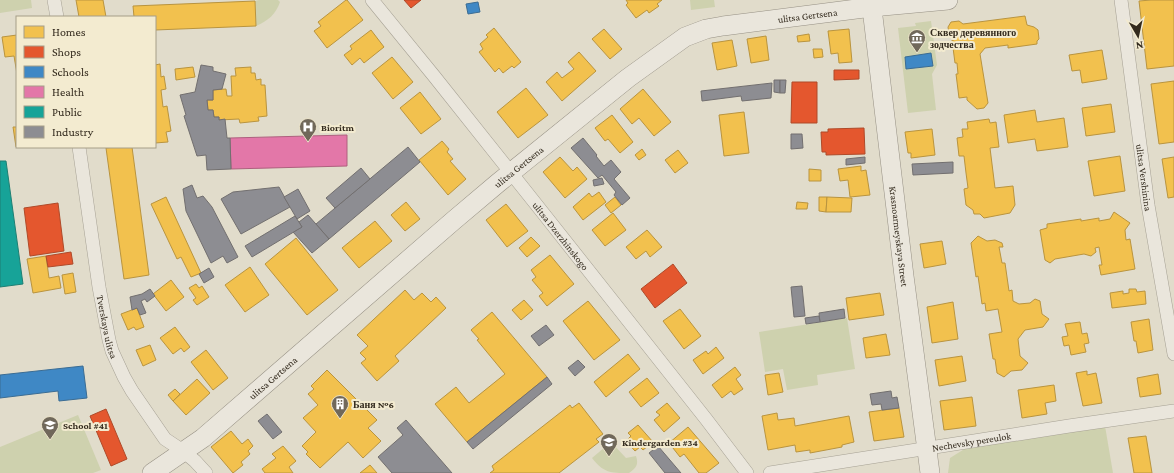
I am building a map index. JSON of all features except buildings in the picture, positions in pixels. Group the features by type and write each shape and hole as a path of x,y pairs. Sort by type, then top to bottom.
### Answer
{"street":[{"path":"54,0 57,16"},
{"name":"ulitsa Dzerzhinskogo","path":"372,0 511,172 747,473"},
{"name":"ulitsa Gertsena","path":"152,473 203,438 410,257 511,172 628,78 675,43 695,32 723,26 872,4 948,0"},
{"name":"ulitsa Vershinina","path":"1121,0 1148,205 1174,354"},
{"name":"Krasnoarmeyskaya Street","path":"872,4 904,276 930,473"},
{"name":"Tverskaya ulitsa","path":"79,148 99,288 112,351 132,391 165,439 183,451 206,473"},
{"name":"Nechevsky pereulok","path":"770,473 1174,411"}],"green space":[{"path":"0,0 31,0 32,8 0,13"},
{"path":"278,0 280,2 271,17 256,26 255,1"},
{"path":"690,0 714,0 715,7 691,10"},
{"path":"931,21 937,65 932,74 936,110 908,113 898,28 916,26 915,23"},
{"path":"847,318 855,369 817,375 818,385 787,390 783,369 765,372 759,332"},
{"path":"78,415 101,470 93,473 0,473 0,447"},
{"path":"1105,426 1113,473 948,473 950,458 966,448"},
{"path":"611,442 626,458 636,456 636,466 629,473 608,471 600,467 592,458"}],"place":[{"name":"Сквер деревянного зодчества","path":"917,53"},
{"name":"Bioritm","path":"308,142"},
{"name":"Баня №6","path":"340,419"},
{"name":"School #41","path":"50,440"},
{"name":"Kindergarden #34","path":"609,457"}]}
